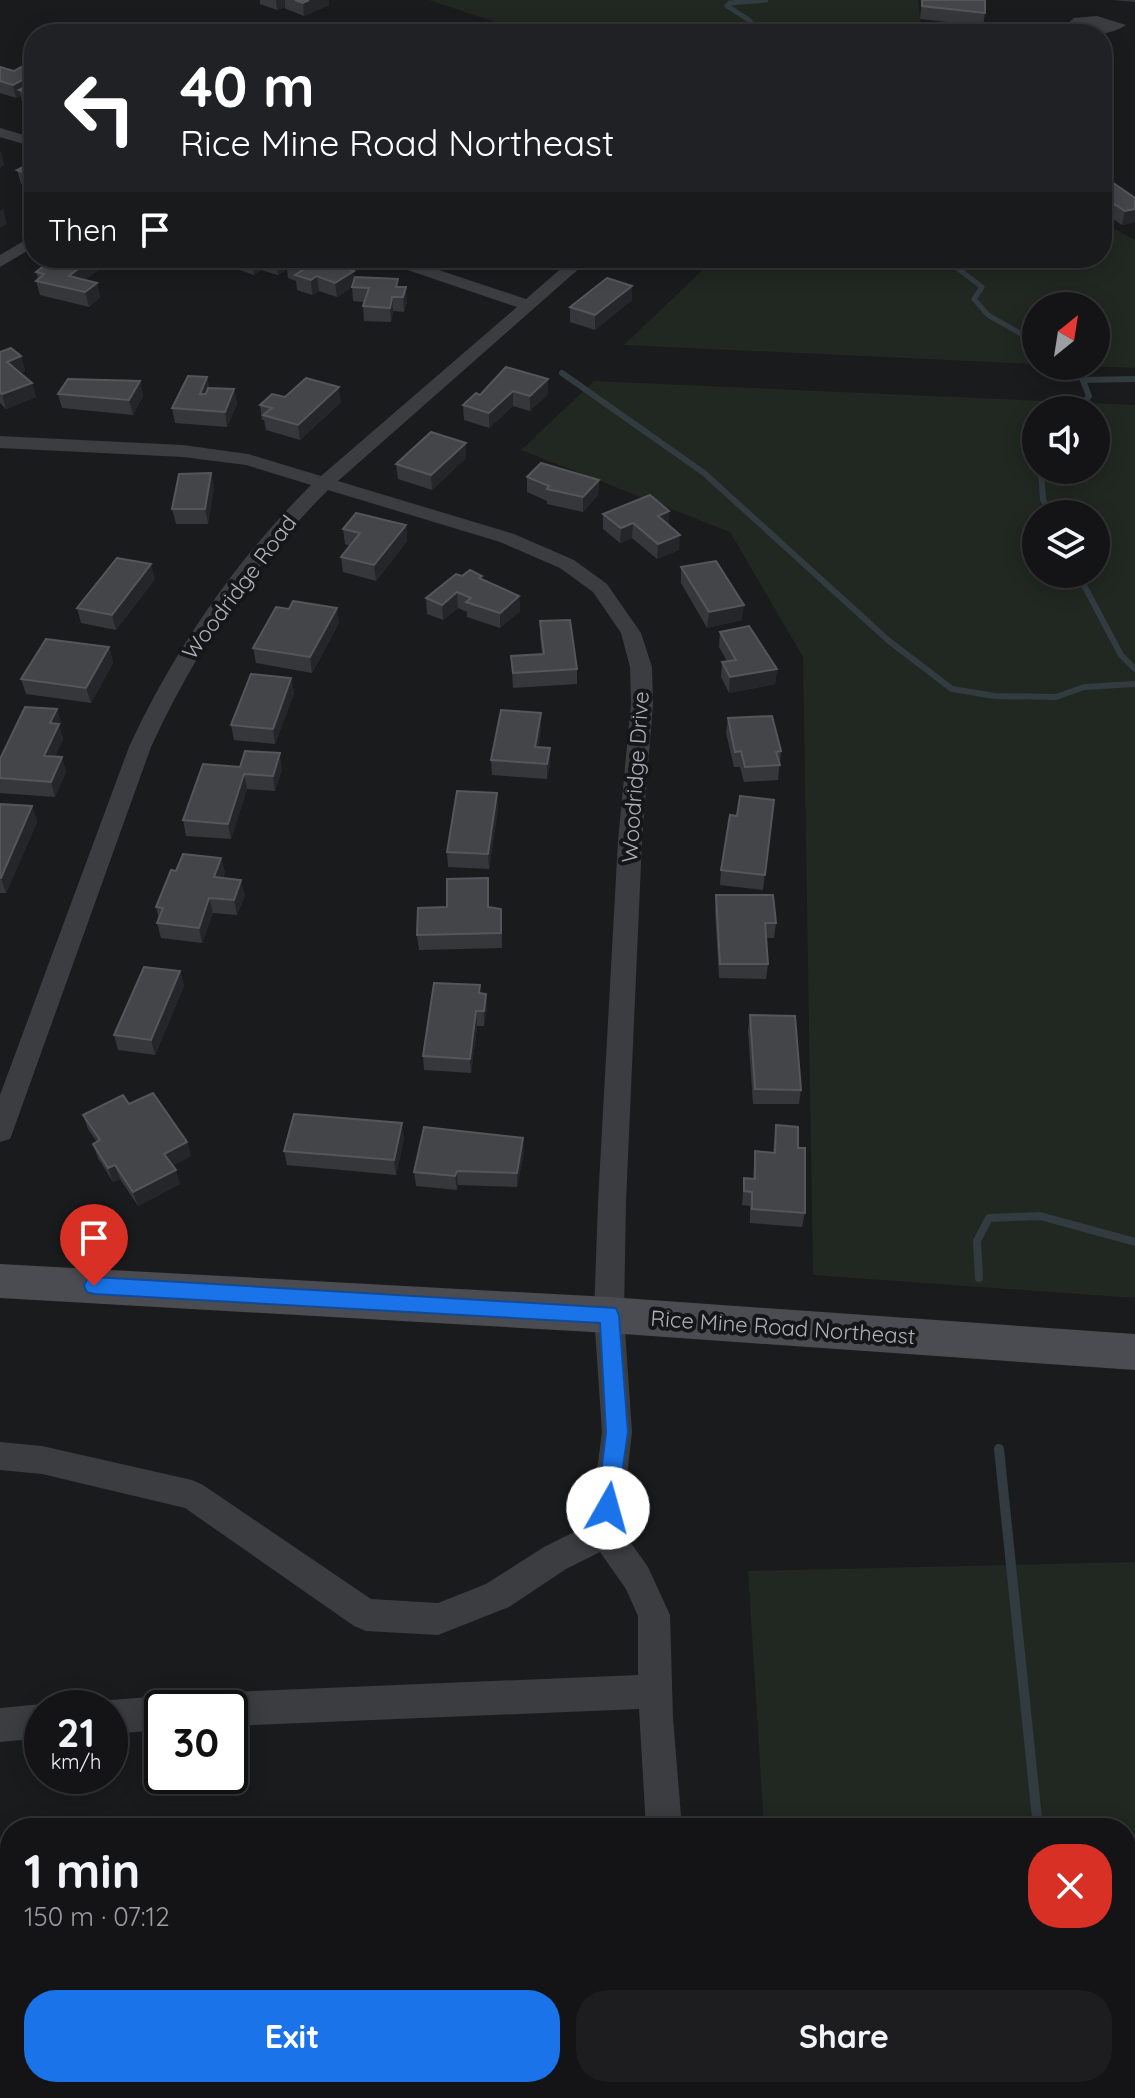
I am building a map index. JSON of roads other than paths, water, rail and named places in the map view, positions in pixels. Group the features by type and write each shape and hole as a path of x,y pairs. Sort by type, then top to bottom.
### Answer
{"main road":[{"name":"Rice Mine Road Northeast","path":"0,1281 609,1315 1135,1352"}],"street":[{"path":"1119,25 1135,25"},
{"path":"0,132 24,140"},
{"path":"0,262 24,246"},
{"path":"417,268 529,305"},
{"name":"Woodridge Road","path":"0,1131 140,747 165,693 193,644 292,515 323,484 572,268"},
{"name":"Woodridge Drive","path":"0,442 228,456 248,460 507,538 547,554 576,569 600,588 622,617 641,667 642,704 630,841 609,1315 617,1432 605,1533"},
{"path":"0,1456 42,1460 192,1495 366,1615 438,1619 497,1596 555,1558 605,1533 637,1578 654,1615 663,1818"},
{"path":"248,1708 656,1691"},
{"path":"0,1725 24,1723"}],"waterway":[{"path":"752,24 727,6 730,3 766,0"},
{"path":"957,268 982,287 974,299 988,315 1022,334"},
{"path":"562,373 704,473 889,641 952,689 995,696 1056,697 1084,687 1135,684"},
{"path":"1110,379 1135,379"},
{"path":"1083,380 1089,396"},
{"path":"1042,484 1043,500"},
{"path":"1085,588 1121,655 1135,669"},
{"path":"979,1278 977,1241 989,1218 1040,1216 1135,1242"},
{"path":"999,1449 1037,1818"}]}
